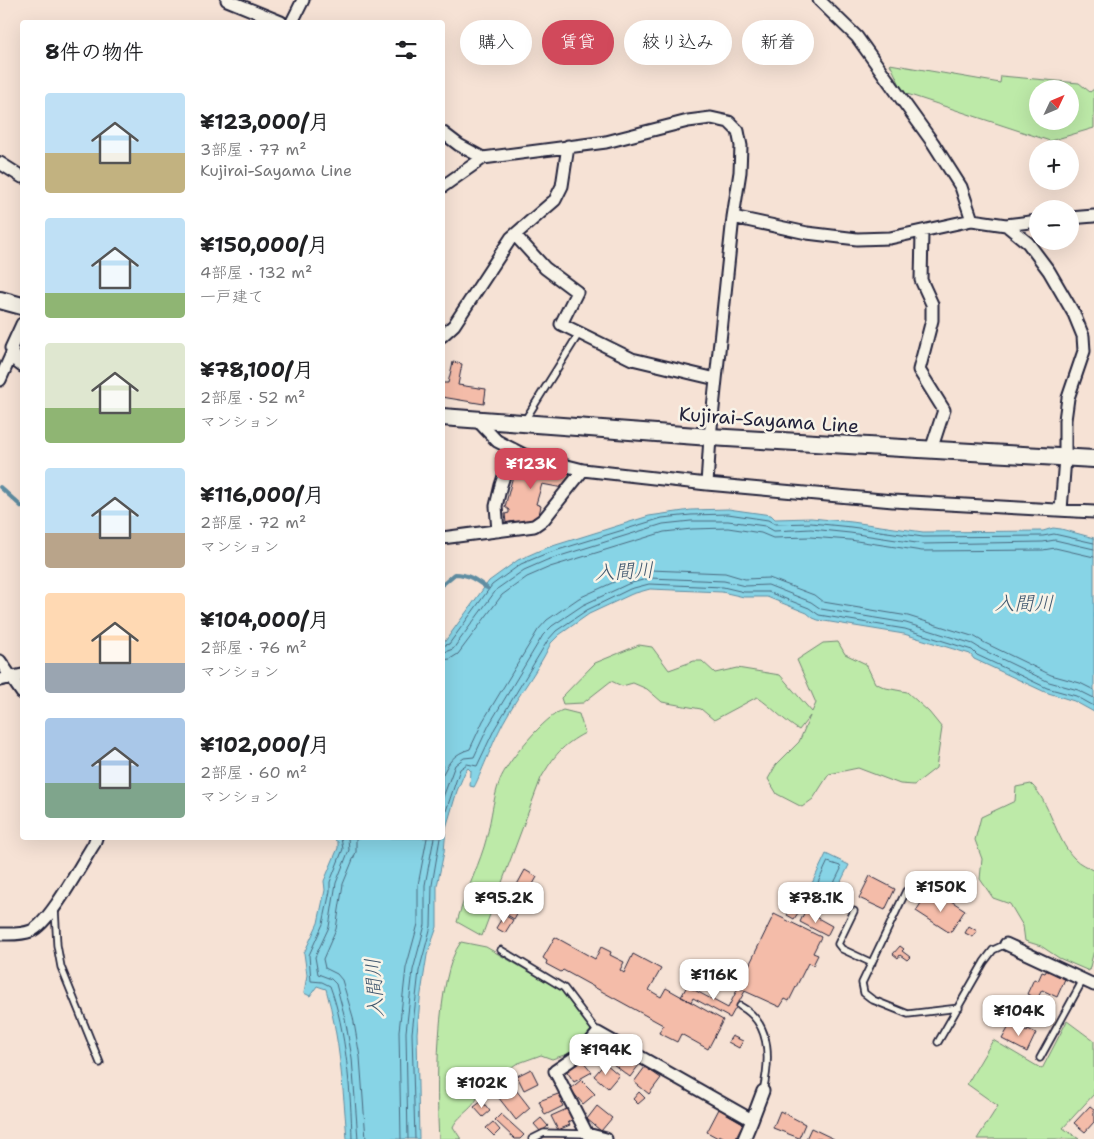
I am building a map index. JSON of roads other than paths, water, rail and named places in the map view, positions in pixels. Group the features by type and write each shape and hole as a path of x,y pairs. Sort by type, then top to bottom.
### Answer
{"main road":[{"path":"0,300 20,305"},
{"name":"Kujirai-Sayama Line","path":"445,417 710,437 1094,459"}],"street":[{"path":"227,0 276,20"},
{"path":"293,20 303,0"},
{"path":"819,0 857,37 924,129 961,187 972,220"},
{"path":"445,185 483,158 606,142 688,121 710,118 729,122 738,131 741,146 740,172 733,217 710,437 708,484"},
{"path":"445,134 459,145 483,158"},
{"path":"445,333 454,325 515,234 555,200 562,186 568,146"},
{"path":"0,163 20,176"},
{"path":"1079,217 1094,216"},
{"path":"733,217 806,233 857,239 890,238 922,233 972,220 1006,225 1029,223"},
{"path":"1006,225 1028,243 1049,272 1074,314 1083,336 1084,351 1068,398 1065,420 1065,458 1061,510"},
{"path":"922,233 921,280 932,304 932,320 920,370 944,410 931,450"},
{"path":"515,234 545,268 577,292 561,324 632,358 716,380"},
{"path":"20,328 11,348 20,364"},
{"path":"1084,344 1094,338"},
{"path":"0,380 13,351"},
{"path":"478,421 497,441 524,455 583,470 893,501 1094,512"},
{"path":"498,531 496,506 500,485 513,449"},
{"path":"445,538 534,526 583,470"},
{"path":"0,661 20,691"},
{"path":"0,934 21,933 32,930 47,918 95,840"},
{"path":"1006,944 1089,982"},
{"path":"606,1139 587,1134 555,1071 580,1054 598,1033 752,1120"},
{"path":"744,1139 763,1091"}],"lane":[{"path":"523,424 580,332"},
{"path":"906,892 862,983 864,993 873,1000 908,1014 959,1008"},
{"path":"55,907 56,945 61,967 100,1064"},
{"path":"854,911 838,944 842,949 872,963"},
{"path":"938,1042 993,950 1006,944"},
{"path":"501,950 564,988 598,1033"},
{"path":"1040,1058 1089,982"},
{"path":"740,1006 748,1010 757,1020 763,1031 768,1058 768,1072 763,1091"},
{"path":"532,1139 544,1133 587,1134"}],"water":[{"name":"入間川","path":"728,509 771,515 775,519 811,518 923,532 1043,531 1053,528 1094,538 1094,712 1074,701 1045,692 974,659 970,654 904,634 818,620 807,613 767,597 744,597 722,592 650,589 632,594 589,614 559,635 551,643 503,723 474,787 470,786 471,771 468,768 465,772 446,828 445,840 445,641 489,581 518,560 543,549 649,516 691,510"},
{"name":"入間川","path":"335,840 445,840 437,886 437,927 427,955 417,1033 419,1139 347,1139 335,1026 326,989 317,986 310,996 304,993 307,975 304,953 318,923 325,890 324,881 338,848 338,842"},
{"path":"826,854 849,865 828,908 805,898"}],"waterway":[{"path":"0,487 20,505"},
{"path":"445,582 455,574 460,574 472,578 487,588"}]}
